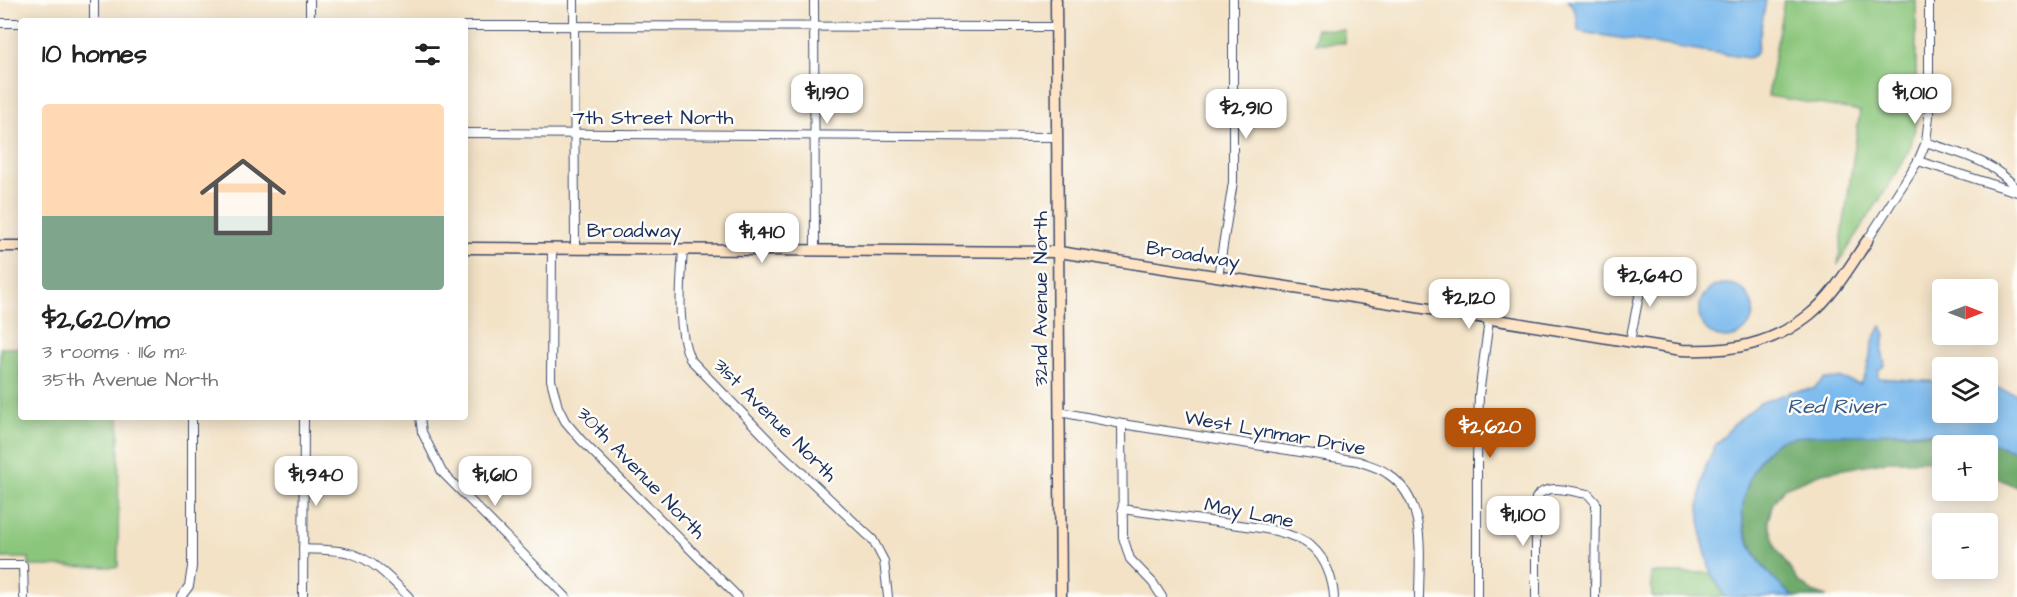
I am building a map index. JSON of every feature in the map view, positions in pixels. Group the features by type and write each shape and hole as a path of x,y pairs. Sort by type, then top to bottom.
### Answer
{"street":[{"path":"94,0 94,18"},
{"path":"310,0 310,18"},
{"path":"573,0 575,249"},
{"path":"814,0 815,250"},
{"name":"32nd Avenue North","path":"1056,0 1061,597"},
{"path":"1218,277 1234,166 1233,0"},
{"path":"1867,241 1918,161 1926,142 1929,117 1929,0"},
{"path":"0,23 18,23"},
{"path":"468,26 1057,27"},
{"name":"7th Street North","path":"468,133 1058,137"},
{"path":"1926,142 1985,163 2001,172 2017,191"},
{"path":"1918,161 1978,182 2017,191"},
{"name":"Broadway","path":"468,248 1059,252 1682,350 1708,351 1732,349 1761,342 1785,331 1810,314 1836,286 1867,241"},
{"path":"0,246 18,246"},
{"name":"30th Avenue North","path":"552,249 551,380 558,407 565,421 581,440 738,597"},
{"name":"31st Avenue North","path":"683,250 682,320 684,345 690,359 780,452 873,540 884,561 888,597"},
{"path":"1630,341 1644,271"},
{"path":"1477,597 1479,395 1489,320"},
{"name":"West Lynmar Drive","path":"1060,412 1358,461 1389,474 1401,485 1416,515 1419,531 1419,597"},
{"path":"181,597 189,586 192,567 192,420"},
{"path":"303,597 304,420"},
{"path":"420,420 422,432 442,472 566,597"},
{"path":"1122,424 1123,537 1130,559 1162,597"},
{"path":"1536,597 1536,498 1540,491 1548,489 1588,494 1596,503 1595,597"},
{"name":"May Lane","path":"1122,509 1291,535 1313,548 1323,561 1334,586 1334,597"},
{"path":"303,549 349,553 366,561 391,579 409,597"},
{"path":"0,565 23,565 24,597"}],"green space":[{"path":"1784,0 1916,0 1916,109 1915,129 1910,148 1901,166 1838,264 1860,111 1768,96"},
{"path":"1316,29 1345,30 1345,43 1316,43"},
{"path":"0,348 18,348 18,420 119,420 118,567 29,566 29,558 0,558"},
{"path":"1889,432 1943,435 1932,435 1932,461 1888,461 1822,473 1784,488 1773,503 1768,521 1776,548 1798,581 1813,592 1827,597 1794,597 1770,576 1746,533 1742,505 1750,477 1770,447 1784,438"},
{"path":"1998,446 2017,451 2017,487 1998,478"},
{"path":"1651,573 1711,573 1725,597 1652,597"}],"water":[{"path":"1568,0 1766,0 1757,52 1748,58 1581,32 1578,30 1575,10"},
{"path":"1721,284 1731,284 1741,288 1749,296 1753,311 1749,326 1741,334 1731,338 1721,338 1711,334 1703,326 1699,316 1699,306 1703,296 1711,288"},
{"name":"Red River","path":"1881,326 1885,335 1882,351 1885,365 1878,371 1878,378 1932,381 1932,423 1998,423 1998,389 2017,394 2017,451 1998,446 1998,435 1892,432 1869,435 1816,435 1781,440 1765,453 1754,469 1743,506 1743,519 1745,533 1757,558 1774,579 1794,597 1725,597 1711,573 1702,539 1699,507 1704,470 1715,446 1735,423 1760,403 1793,391 1813,389 1824,379 1841,378 1860,384 1866,374 1873,341"}]}
